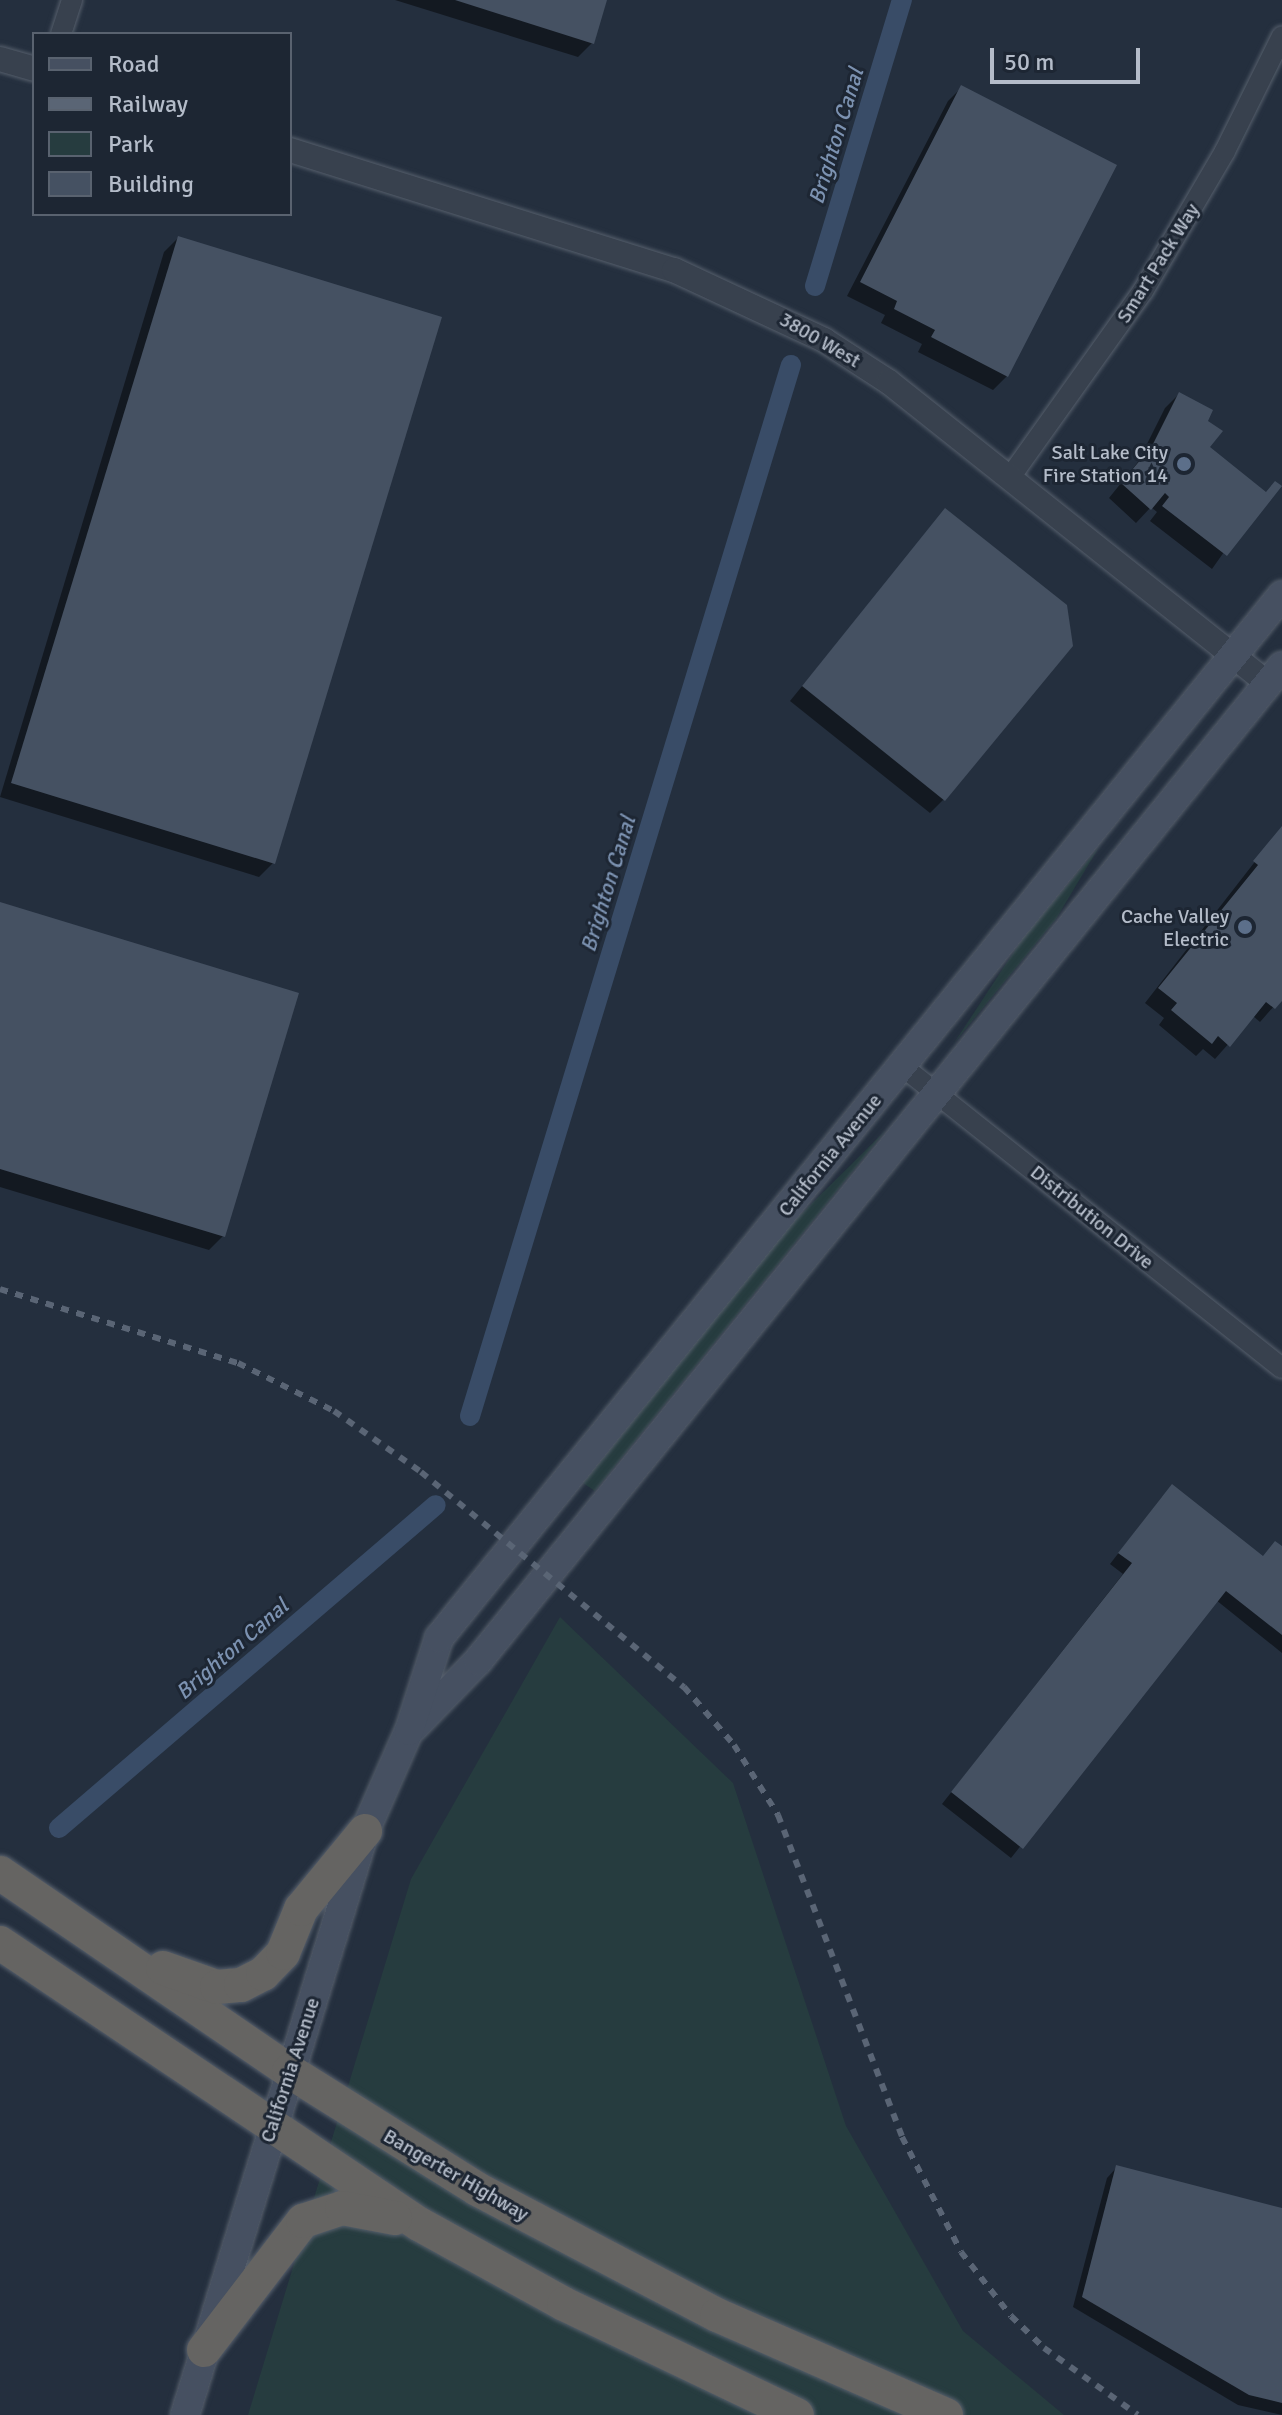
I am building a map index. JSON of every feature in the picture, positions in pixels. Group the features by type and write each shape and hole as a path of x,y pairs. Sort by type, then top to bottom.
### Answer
{"highway":[{"path":"120,1955 210,1986 233,1987 256,1979 278,1961 301,1909 365,1831"},
{"name":"Bangerter Highway","path":"0,1873 289,2071 477,2189 646,2280 946,2415"},
{"path":"0,1943 271,2128 419,2224 564,2304 797,2415"},
{"path":"204,2350 303,2221 342,2208 419,2224"}],"main road":[{"name":"California Avenue","path":"185,2415 365,1831 409,1731 439,1638 1282,595"},
{"name":"California Avenue","path":"409,1731 478,1661 935,1092 1277,681"}],"street":[{"path":"62,32 72,0"},
{"name":"Smart Pack Way","path":"1011,476 1159,264 1225,151 1282,36"},
{"path":"0,59 32,68"},
{"name":"3800 West","path":"292,151 625,253 723,290 853,357 1011,476 1233,655 1277,681"},
{"name":"Distribution Drive","path":"902,1066 1282,1368"}],"green space":[{"path":"1099,847 1056,919 954,1043 1023,938"},
{"path":"886,1130 595,1491 583,1483 793,1222"},
{"path":"560,1617 733,1783 846,2126 963,2331 1064,2415 248,2415 411,1879"}],"building":[{"path":"455,0 607,0 594,44"},
{"path":"961,85 1117,165 1008,377 931,337 935,330 894,309 897,301 860,282"},
{"path":"178,236 442,317 275,864 11,783"},
{"name":"Salt Lake City Fire Station 14","path":"1179,392 1213,410 1208,421 1223,431 1210,447 1266,492 1275,481 1282,486 1227,556 1162,506 1169,497 1165,493 1151,510 1121,483 1152,446"},
{"path":"945,508 1067,605 1073,646 945,801 802,686"},
{"name":"Cache Valley Electric","path":"1282,826 1282,1001 1275,1009 1266,1002 1230,1047 1218,1036 1212,1044 1171,1010 1177,1003 1158,988 1258,865 1253,861"},
{"path":"0,902 299,993 225,1237 0,1169"},
{"path":"1172,1484 1263,1556 1275,1541 1282,1546 1282,1635 1226,1591 1023,1849 951,1792 1132,1563 1118,1553"},
{"path":"1116,2165 1282,2208 1282,2403 1249,2395 1082,2297"}],"waterway":[{"name":"Brighton Canal","path":"815,286 902,0"},
{"name":"Brighton Canal","path":"470,1416 791,365"},
{"name":"Brighton Canal","path":"59,1828 436,1505"}],"railway":[{"path":"0,1289 238,1363 334,1411 421,1472 684,1687 734,1745 778,1815 902,2137 961,2252 1011,2316 1044,2348 1138,2415"}],"place":[{"name":"Salt Lake City Fire Station 14","path":"1184,464"},
{"name":"Cache Valley Electric","path":"1245,927"}]}
